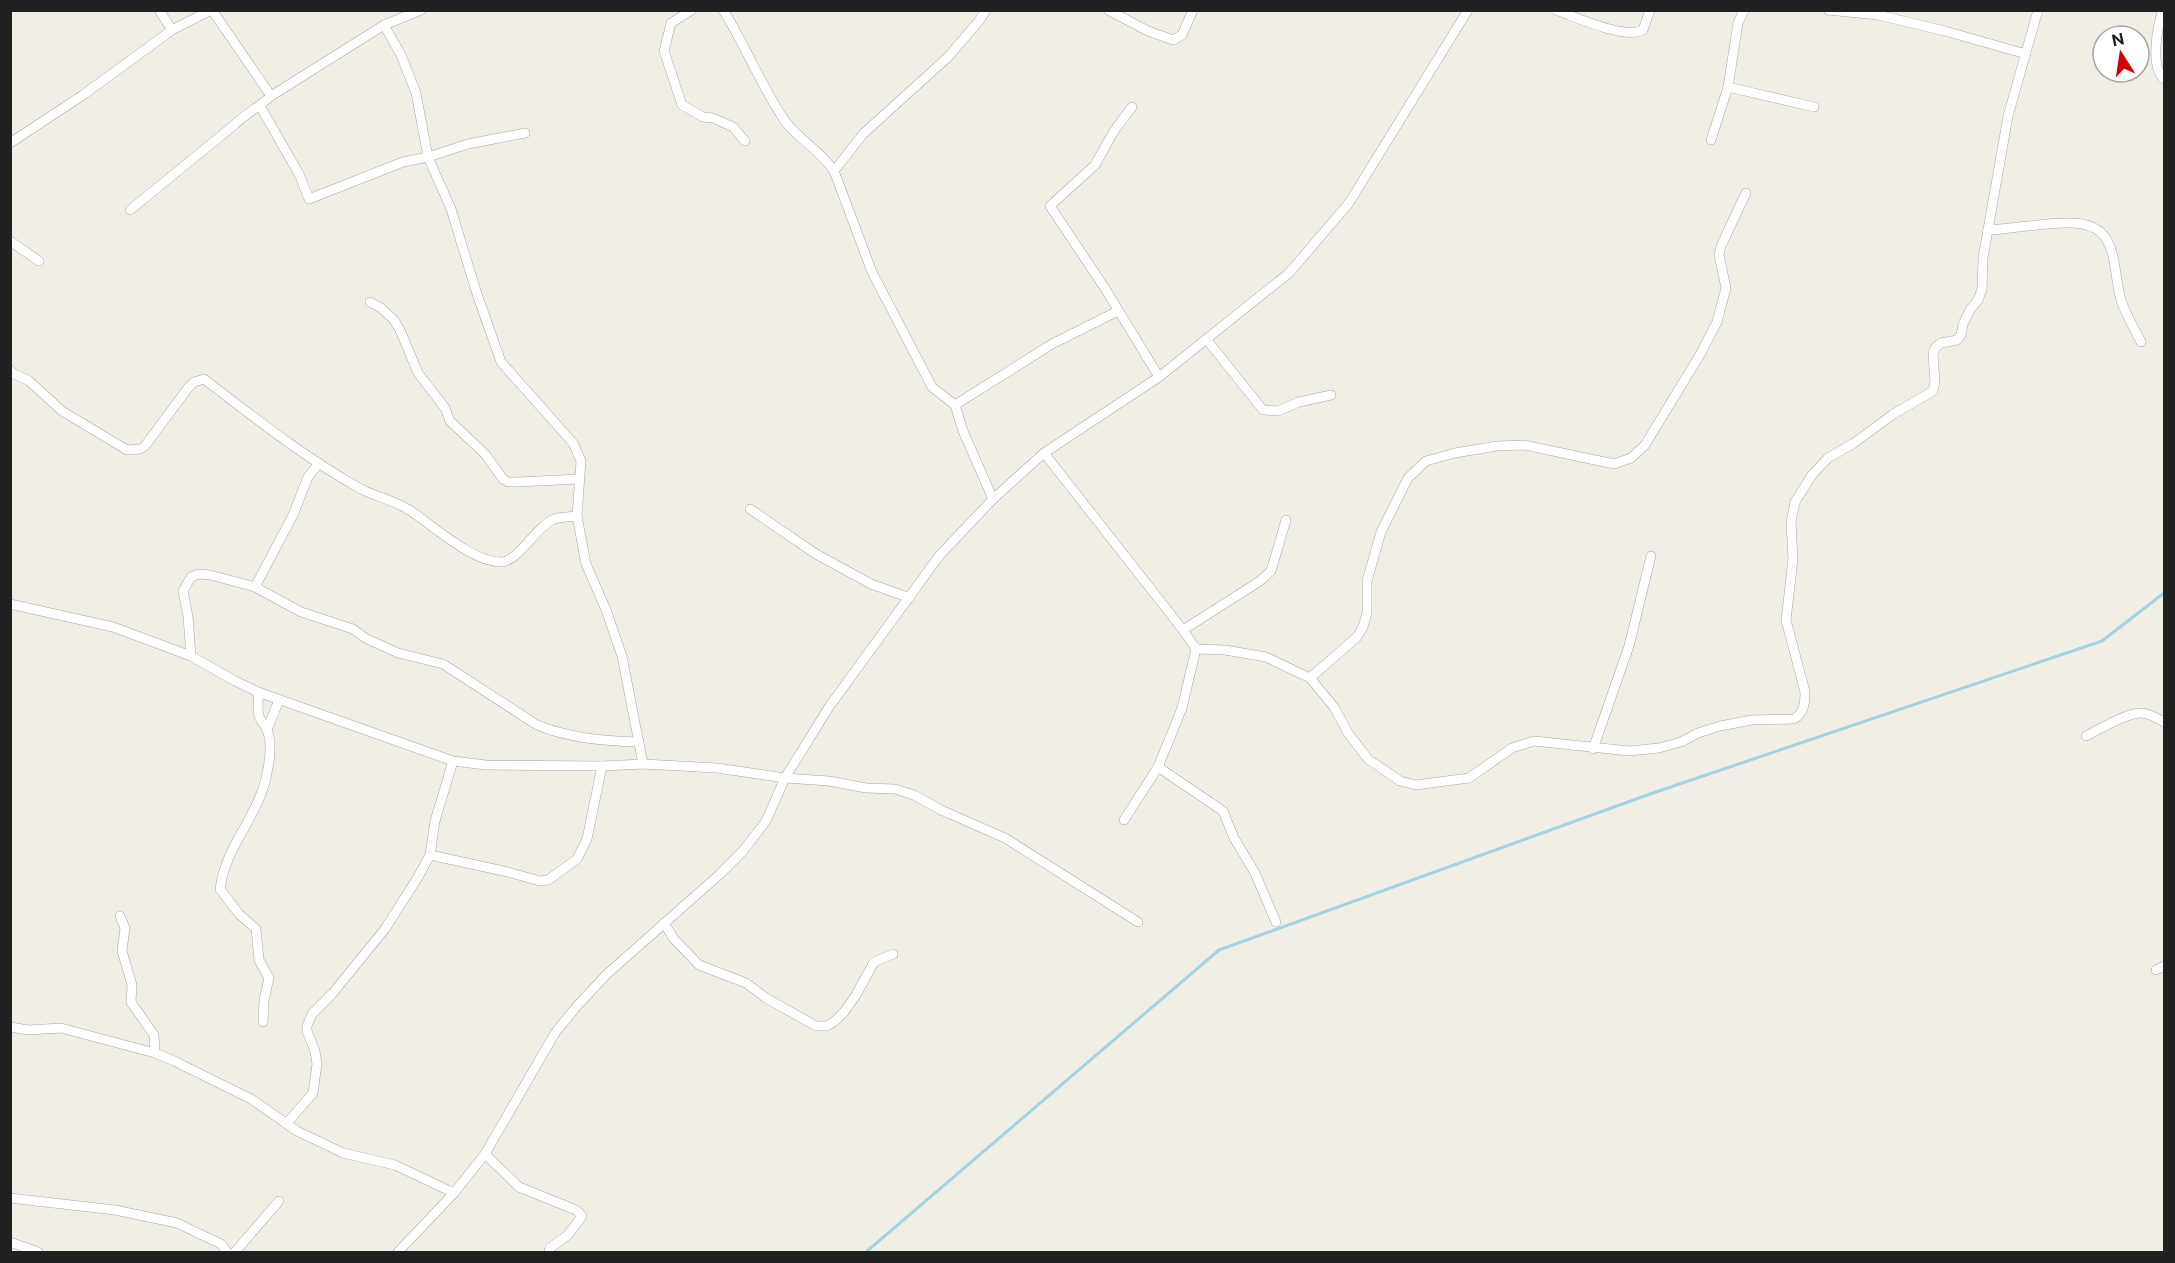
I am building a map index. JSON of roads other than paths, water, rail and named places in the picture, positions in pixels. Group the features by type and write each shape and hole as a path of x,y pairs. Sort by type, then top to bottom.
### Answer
{"street":[{"path":"159,10 172,30"},
{"path":"10,143 83,95 172,30 211,10 271,96"},
{"path":"130,210 246,113 384,25 396,15 421,10"},
{"path":"692,10 671,23 664,51 682,105 703,117 713,118 733,127 745,141"},
{"path":"723,10 787,124 825,157 834,171 877,282 932,387 955,405 963,431 993,499"},
{"path":"834,171 863,134 948,57 986,10"},
{"path":"1108,10 1148,31 1173,40 1182,35 1193,10"},
{"path":"398,1252 454,1193 485,1154 555,1033 607,974 743,851 766,821 785,778 829,707 939,556 993,499 1044,453 1159,377 1288,273 1349,203 1468,10"},
{"path":"1556,10 1589,23 1632,34 1643,30 1650,10"},
{"path":"1711,140 1728,87 1738,23 1744,10"},
{"path":"1828,10 1878,15 2026,54"},
{"path":"1196,649 1225,650 1266,657 1310,678 1334,707 1348,733 1368,759 1400,781 1416,785 1469,778 1512,748 1534,741 1629,751 1659,748 1682,742 1698,733 1720,726 1752,720 1794,719 1799,716 1805,701 1805,692 1786,620 1793,559 1791,522 1795,502 1812,475 1828,458 1854,443 1892,415 1933,391 1935,348 1941,343 1957,340 1961,335 1963,324 1982,290 1983,258 1994,185 2002,160 2008,117 2038,10"},
{"path":"2163,10 2157,37 2156,64 2159,75 2164,79"},
{"path":"384,25 416,93 428,157 451,208 477,294 501,362 573,443 581,461 577,516 586,564 606,610 622,656 643,764"},
{"path":"1728,87 1814,107"},
{"path":"260,106 299,174 309,199 403,162 428,157 468,144 525,133"},
{"path":"1132,107 1114,131 1095,165 1050,206 1106,290 1159,377"},
{"path":"1310,678 1357,637 1363,627 1367,613 1367,581 1381,532 1408,478 1426,461 1455,453 1497,446 1524,445 1614,464 1631,458 1645,445 1701,354 1717,322 1726,288 1719,255 1721,246 1746,193"},
{"path":"1988,230 2072,223 2097,229 2112,247 2121,301 2141,342"},
{"path":"10,241 39,261"},
{"path":"370,302 394,320 418,373 445,408 450,421 485,454 503,479 508,482 579,479"},
{"path":"955,405 1052,345 1118,311"},
{"path":"1207,340 1263,410 1278,411 1299,402 1331,394"},
{"path":"10,370 28,380 62,411 127,450 145,446 194,381 204,379 277,434 319,462 362,489 409,510 448,538 490,561 506,561 554,519 577,516"},
{"path":"1044,453 1196,649 1182,708 1158,767 1124,820"},
{"path":"255,587 293,515 308,477 319,462"},
{"path":"750,509 816,554 871,584 910,598"},
{"path":"1183,630 1271,571 1286,520"},
{"path":"1593,749 1629,646 1652,556"},
{"path":"191,656 183,591 191,577 199,574 210,575 255,587 301,612 353,629 365,638 398,653 443,664 537,725 552,731 603,741 639,742"},
{"path":"10,604 113,627 191,656 258,692 453,761 486,765 643,764 717,768 785,778 829,781 866,788 895,789 914,795 941,810 1005,838 1138,922"},
{"path":"258,692 258,714 267,730 269,752 266,777 254,810 228,855 222,872 220,889 238,914 256,929 259,960 269,978 264,1000 263,1022"},
{"path":"267,730 279,700"},
{"path":"2086,736 2140,713 2164,722"},
{"path":"287,1124 313,1093 317,1064 315,1051 307,1032 312,1014 332,994 385,929 430,855 435,821 453,761"},
{"path":"430,855 540,881 548,880 577,859 587,839 602,766"},
{"path":"1158,767 1223,811 1234,838 1255,873 1276,922"},
{"path":"120,916 125,928 122,951 132,985 131,1002 154,1035 155,1053"},
{"path":"664,923 674,939 699,964 746,983 766,998 816,1026 827,1026 836,1021 856,995 874,962 893,954"},
{"path":"10,1027 28,1030 61,1029 155,1053 251,1099 287,1124 344,1153 395,1165 454,1193"},
{"path":"485,1154 519,1187 576,1210 582,1216 568,1235 550,1248 549,1252"},
{"path":"10,1197 115,1210 177,1223 222,1250"},
{"path":"236,1252 279,1201"},
{"path":"10,1242 38,1252"}],"waterway":[{"path":"866,1252 1219,950 1650,794 2102,641 2164,593"}]}
